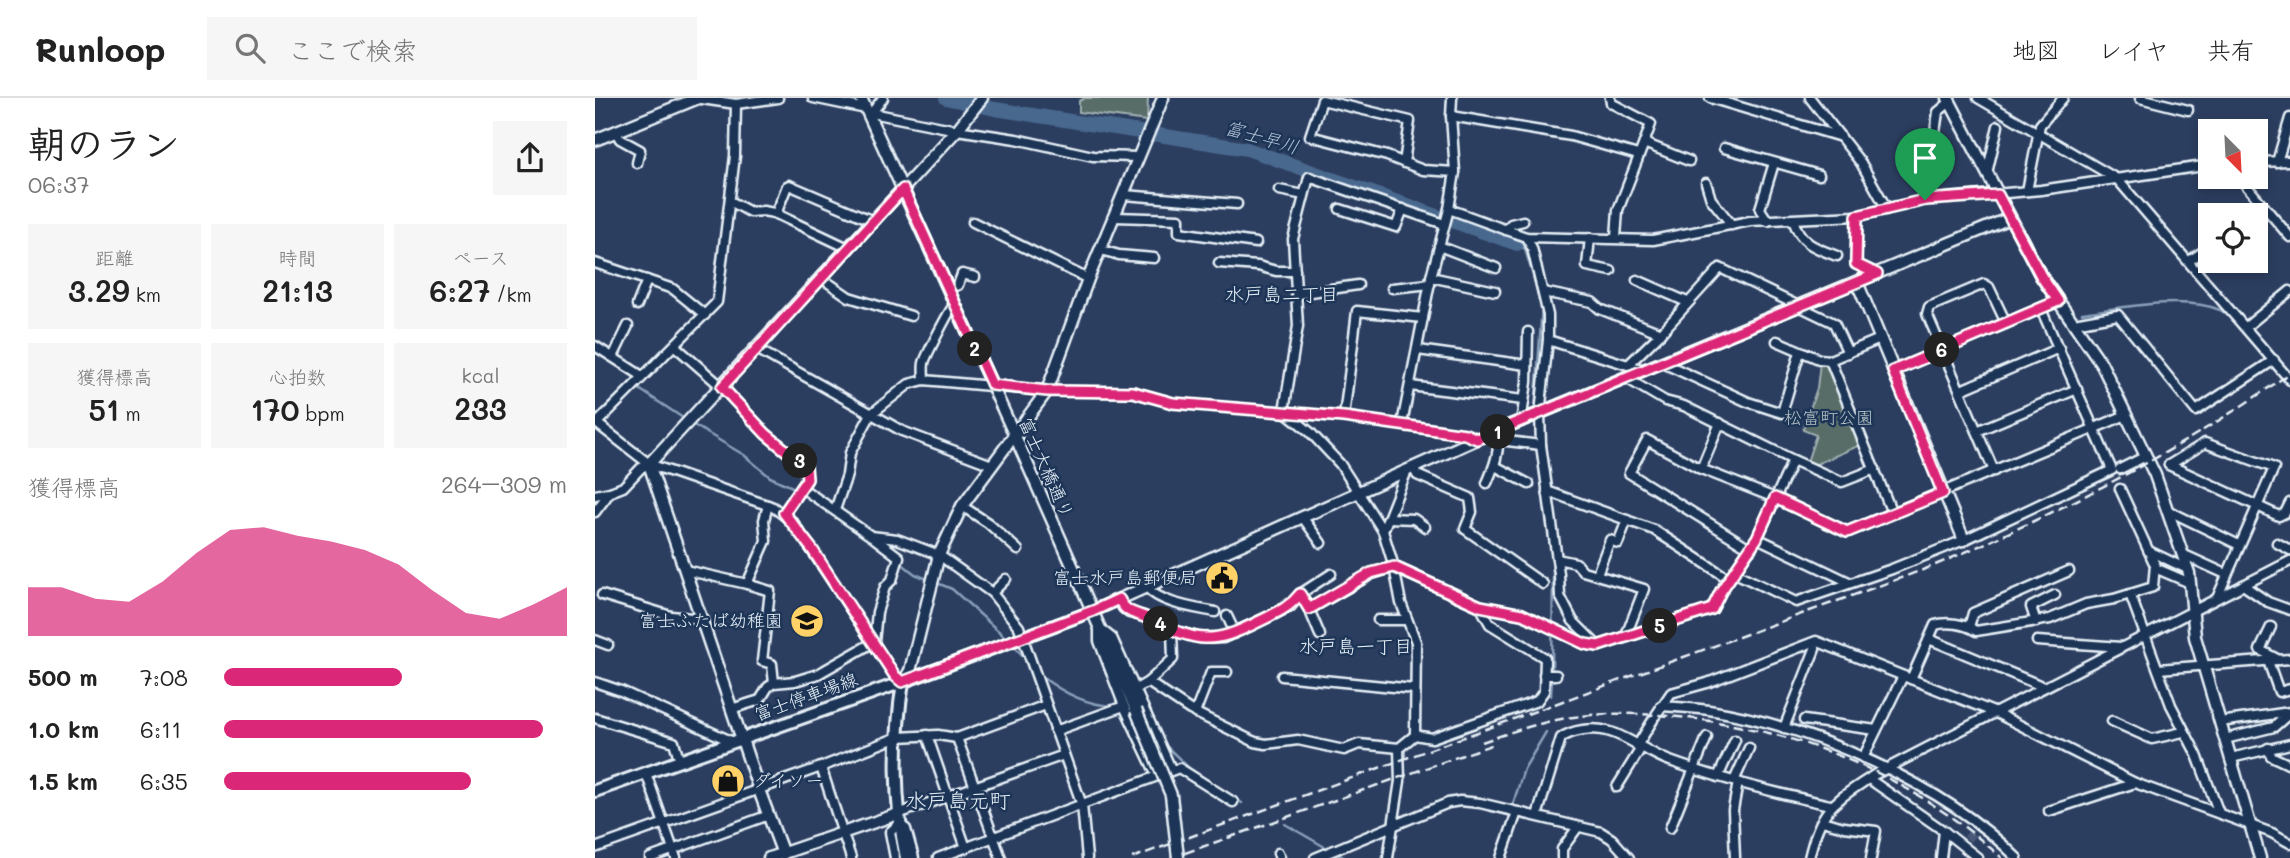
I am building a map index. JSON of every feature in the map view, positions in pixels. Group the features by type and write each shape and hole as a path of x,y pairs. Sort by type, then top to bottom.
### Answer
{"main road":[{"path":"902,682 898,710 898,819 906,858"},
{"name":"富士停車場線","path":"595,791 902,682"}],"street":[{"path":"595,140 697,98 736,104 778,98"},
{"path":"813,98 869,113 1016,139 1093,156 1139,157"},
{"name":"富士大橋通り","path":"861,98 1093,611 1171,795 1178,858"},
{"path":"869,113 883,98"},
{"path":"595,495 623,487 641,468 649,464 957,130 982,98"},
{"path":"902,682 910,671 939,555 962,506 1047,391 1088,279 1163,98"},
{"path":"1402,424 1455,172 1452,98"},
{"path":"1610,98 1611,103 1651,124 1618,210 1616,237"},
{"path":"1710,98 1841,137"},
{"path":"1810,98 1861,163 1887,209"},
{"path":"1977,98 2117,179 2290,380"},
{"path":"2027,191 2040,125 2063,98"},
{"path":"2140,98 2188,110"},
{"path":"1404,163 1410,121 1322,100 1310,136 1387,156 1404,163 1423,170 1455,172"},
{"path":"1925,200 1938,112 1949,100 2041,276 2101,363 2146,456 2187,569 2196,637 2260,858"},
{"path":"736,104 735,156 717,302 596,423 649,464 784,513 812,549 895,676 902,682"},
{"path":"1451,116 1571,136 1638,155"},
{"path":"2277,162 2290,118"},
{"path":"1987,173 1998,126"},
{"path":"615,131 620,139 640,150 637,163"},
{"path":"1643,143 1689,161"},
{"path":"1724,148 1819,175"},
{"path":"2268,162 2290,161"},
{"path":"1768,221 1760,209 1774,163"},
{"path":"1449,209 1527,237 1616,237 1653,240 1732,225 1857,216 1925,200 1998,195 2198,167"},
{"path":"1284,411 1298,326 1293,239 1309,177 1444,225"},
{"path":"1706,183 1711,200 1732,225"},
{"path":"776,214 786,186 789,185 873,221"},
{"path":"2249,189 2261,203"},
{"path":"1279,190 1304,195"},
{"path":"1123,195 1237,204"},
{"path":"730,201 750,212 776,214 848,248"},
{"path":"1341,209 1396,227 1403,209"},
{"path":"2268,211 2290,237"},
{"path":"1857,216 1856,264 1877,274"},
{"path":"1115,217 1179,219 1179,232 1256,243"},
{"path":"902,682 1093,611 1477,439 1498,436 1532,417 2010,218"},
{"path":"1793,220 1796,229 1809,246 1837,256"},
{"path":"1506,230 1511,224 1523,221"},
{"path":"973,222 1088,279"},
{"path":"1527,237 1548,315 1548,340 1532,417"},
{"path":"1590,238 1587,266 1611,271"},
{"path":"1439,246 1496,268"},
{"path":"1101,250 1154,258"},
{"path":"2189,261 2198,255"},
{"path":"595,263 673,289 705,315"},
{"path":"1219,263 1295,271"},
{"path":"1628,365 1720,268 1834,323 1848,353"},
{"path":"948,289 958,285 962,274 975,277"},
{"path":"821,277 849,297 911,316"},
{"path":"637,305 647,280"},
{"path":"1637,280 1687,302"},
{"path":"1392,288 1431,281 1495,291"},
{"path":"1857,282 1964,540"},
{"path":"1994,471 1927,314 1929,307 1984,284 1989,287 2006,323"},
{"path":"1297,294 1358,285"},
{"path":"2246,327 2290,291"},
{"path":"1543,292 1592,302 1600,309 1661,333"},
{"path":"1893,371 2058,301"},
{"path":"924,380 924,361 938,337 949,309 955,304"},
{"path":"1547,491 1654,530 1732,576 1796,602 1892,569 1964,540 2112,470 2041,309"},
{"path":"1344,417 1357,311 1423,318"},
{"path":"2074,323 2118,315 2196,411 2274,359"},
{"path":"613,357 628,326"},
{"path":"1528,332 1527,382 1523,400 1532,417 1547,491 1560,596 1573,621 1598,646"},
{"path":"1777,341 1819,359 1830,360 1880,339"},
{"path":"1548,340 1644,370"},
{"path":"595,346 642,376"},
{"path":"674,346 722,387 766,434 806,467 807,479 784,513"},
{"path":"755,348 902,431 992,465"},
{"path":"1961,390 2060,348"},
{"path":"1418,350 1527,365"},
{"path":"1663,363 1748,402 1782,414 1800,352"},
{"path":"1830,360 1892,513"},
{"path":"1626,378 1665,401 1684,406 1842,482 1875,469"},
{"path":"835,510 847,475 850,453 871,414 909,384 924,380 1047,391 1133,392 1173,403 1344,417 1465,434 1477,439"},
{"path":"1410,386 1523,400"},
{"path":"1977,431 2077,389"},
{"path":"1284,411 1310,432 1340,464 1383,531 1401,603 1416,642 1415,735"},
{"path":"1751,549 1629,473 1647,440 1701,469 1775,498 1847,532 2126,415"},
{"path":"1701,469 1720,423"},
{"path":"1498,436 1537,445"},
{"path":"1487,483 1495,466 1498,436"},
{"path":"2217,597 2226,574 2258,506 2274,468 2205,443 2169,465 2258,506 2279,516 2285,513 2290,503"},
{"path":"2120,469 2146,456"},
{"path":"1309,609 1371,573 1394,567 1480,606 1522,614 1585,644 1598,646 1625,638 1712,609 1757,538 1793,460"},
{"path":"649,464 731,709 737,741 784,856"},
{"path":"1495,466 1529,484"},
{"path":"1383,531 1410,471"},
{"path":"1410,471 1470,498 1472,512 1465,529 1543,584"},
{"path":"802,488 899,557 877,612 874,642"},
{"path":"1863,758 1935,625 1942,623 1969,626 1976,631 2036,622 2086,604 2153,587 2155,568 2120,489"},
{"path":"595,512 610,492"},
{"path":"747,584 766,541 764,520 768,505"},
{"path":"962,506 988,523 1018,550"},
{"path":"2167,510 2239,545"},
{"path":"1303,518 1321,543"},
{"path":"1388,518 1413,519 1425,527"},
{"path":"1597,574 1610,540 1618,542 1627,520"},
{"path":"871,536 897,539 939,555 992,593 1019,627 1082,805 1087,858"},
{"path":"1757,538 1849,582"},
{"path":"2277,543 2290,550"},
{"path":"2149,551 2187,569"},
{"path":"2182,554 2226,574"},
{"path":"1557,559 1576,562 1583,570 1644,589 1625,638"},
{"path":"1809,858 1815,832 1830,805 1869,779 2290,561"},
{"path":"2155,568 2190,583"},
{"path":"685,570 771,591 762,661 772,664 774,682"},
{"path":"1969,626 1973,613 2069,571"},
{"path":"1119,599 1129,613 1173,630 1200,638 1223,638 1291,606 1300,594 1331,574"},
{"path":"992,593 1006,579"},
{"path":"2242,585 2268,602 2290,610"},
{"path":"1147,587 1152,594 1171,601 1215,612"},
{"path":"1300,594 1320,635"},
{"path":"2130,594 2183,732 2197,755 2220,813"},
{"path":"602,595 671,616 702,619"},
{"path":"2036,622 2031,607 2055,595"},
{"path":"1148,682 1195,713 1255,742 1266,744 1298,740 1344,750 1359,744 1399,748 1415,735 1433,738 1537,701 1544,691 1551,675 1545,658 1490,624 1480,606"},
{"path":"1227,617 1235,633"},
{"path":"1378,620 1407,621"},
{"path":"2271,627 2260,650 2279,660"},
{"path":"1100,628 1112,638 1171,769"},
{"path":"1100,628 1099,641 1124,706 1157,776"},
{"path":"1136,689 1148,682 1173,659 1173,630"},
{"path":"1929,639 2044,687"},
{"path":"595,640 608,645"},
{"path":"1617,787 1661,706 1671,693 1707,683 1816,641 1996,713 2135,783 2250,824 2281,836 2290,843"},
{"path":"2037,641 2124,647"},
{"path":"731,709 760,700 774,682 795,681 818,674 874,642"},
{"path":"1784,728 1815,649"},
{"path":"2158,670 2290,659"},
{"path":"2268,661 2279,692 2290,689"},
{"path":"1195,713 1211,672 1227,672"},
{"path":"1282,676 1414,688"},
{"path":"595,682 737,741"},
{"path":"595,848 898,737 927,735 957,738 1046,705"},
{"path":"1055,730 1124,706"},
{"path":"1661,706 1709,710 1784,728 1863,758 1954,806 2017,858"},
{"path":"2220,722 2290,713"},
{"path":"2225,739 2274,727 2290,713"},
{"path":"595,718 674,743 680,761"},
{"path":"1804,720 1876,730"},
{"path":"2112,721 2152,739 2183,732"},
{"path":"1537,816 1561,738 1584,730 1608,731 1661,758 1736,782 1830,805"},
{"path":"927,735 966,848"},
{"path":"1670,828 1707,737"},
{"path":"957,738 1001,858"},
{"path":"1718,776 1735,740"},
{"path":"2231,758 2290,744"},
{"path":"1388,858 1401,781 1399,748"},
{"path":"1735,858 1736,782 1749,748"},
{"path":"2268,748 2271,756 2290,765"},
{"path":"769,858 784,856 843,834 898,819 1064,755"},
{"path":"821,767 851,858"},
{"path":"938,858 994,839 1171,769 1179,768 1233,802"},
{"path":"646,773 674,854"},
{"path":"1869,779 1944,831 1965,842 1978,858"},
{"path":"2049,811 2135,783"},
{"path":"1315,858 1448,803 1460,801 1601,832 1612,839 1629,858"},
{"path":"1501,858 1513,812"},
{"path":"650,858 674,854 768,815"},
{"path":"895,858 890,832 898,819"},
{"path":"898,819 906,829 915,858"},
{"path":"1822,821 1876,831 1871,858"},
{"path":"1562,858 1562,849 1578,827"},
{"path":"1941,858 1944,831"}],"green space":[{"path":"1085,98 1148,98 1147,121 1079,112 1079,101"},
{"name":"松富町公園","path":"1820,363 1830,367 1863,444 1814,465 1807,462 1816,435 1803,430 1817,388"}],"waterway":[{"name":"富士早川","path":"946,98 995,109 1247,149 1517,244"},
{"path":"1517,244 1525,249 1539,296"},
{"path":"2082,313 2152,304 2189,303 2220,310 2237,324"},
{"path":"1535,411 1542,306"},
{"path":"595,417 630,383 686,420"},
{"path":"1536,417 1537,438"},
{"path":"692,424 744,455 770,477 799,490"},
{"path":"1537,445 1553,567 1552,672"},
{"path":"864,536 895,559"},
{"path":"901,563 915,574 952,589 1005,637"},
{"path":"1015,647 1023,656"},
{"path":"1041,676 1075,697 1113,706"},
{"path":"1551,696 1552,679"},
{"path":"1512,807 1524,769 1546,732"},
{"path":"1164,744 1189,768 1242,803"},
{"path":"1285,824 1330,850"},
{"path":"1336,853 1345,858"}],"tunnel":[{"path":"1967,839 1980,825"}],"railway":[{"path":"1132,858 1928,568 2114,481 2204,430 2290,373"},
{"path":"1482,742 1551,721 1604,714 1666,716 1739,726 1821,749 1898,784 1934,805 2002,858"},
{"path":"1171,858 1494,744"}],"place":[{"name":"富士水戸島郵便局","path":"1222,578"},
{"name":"富士ふたば幼稚園","path":"807,621"},
{"name":"ダイソー","path":"728,781"}],"district":[{"name":"水戸島二丁目","path":"1282,294"},
{"name":"水戸島一丁目","path":"1356,646"},
{"name":"水戸島元町","path":"958,801"}],"route":[{"path":"903,189 992,385 1047,391 1133,392 1173,403 1344,417 1465,434 1477,439 1877,274 1856,264 1857,216 1925,200 1998,195 2041,276 2058,301 1893,371 1943,493 1847,532 1775,498 1757,538 1712,609 1598,646 1585,644 1522,614 1480,606 1394,567 1371,573 1309,609 1300,594 1291,606 1223,638 1200,638 1173,630 1129,613 1119,599 902,682 895,676 812,549 784,513 807,479 806,467 766,434 722,387 903,189"}]}
